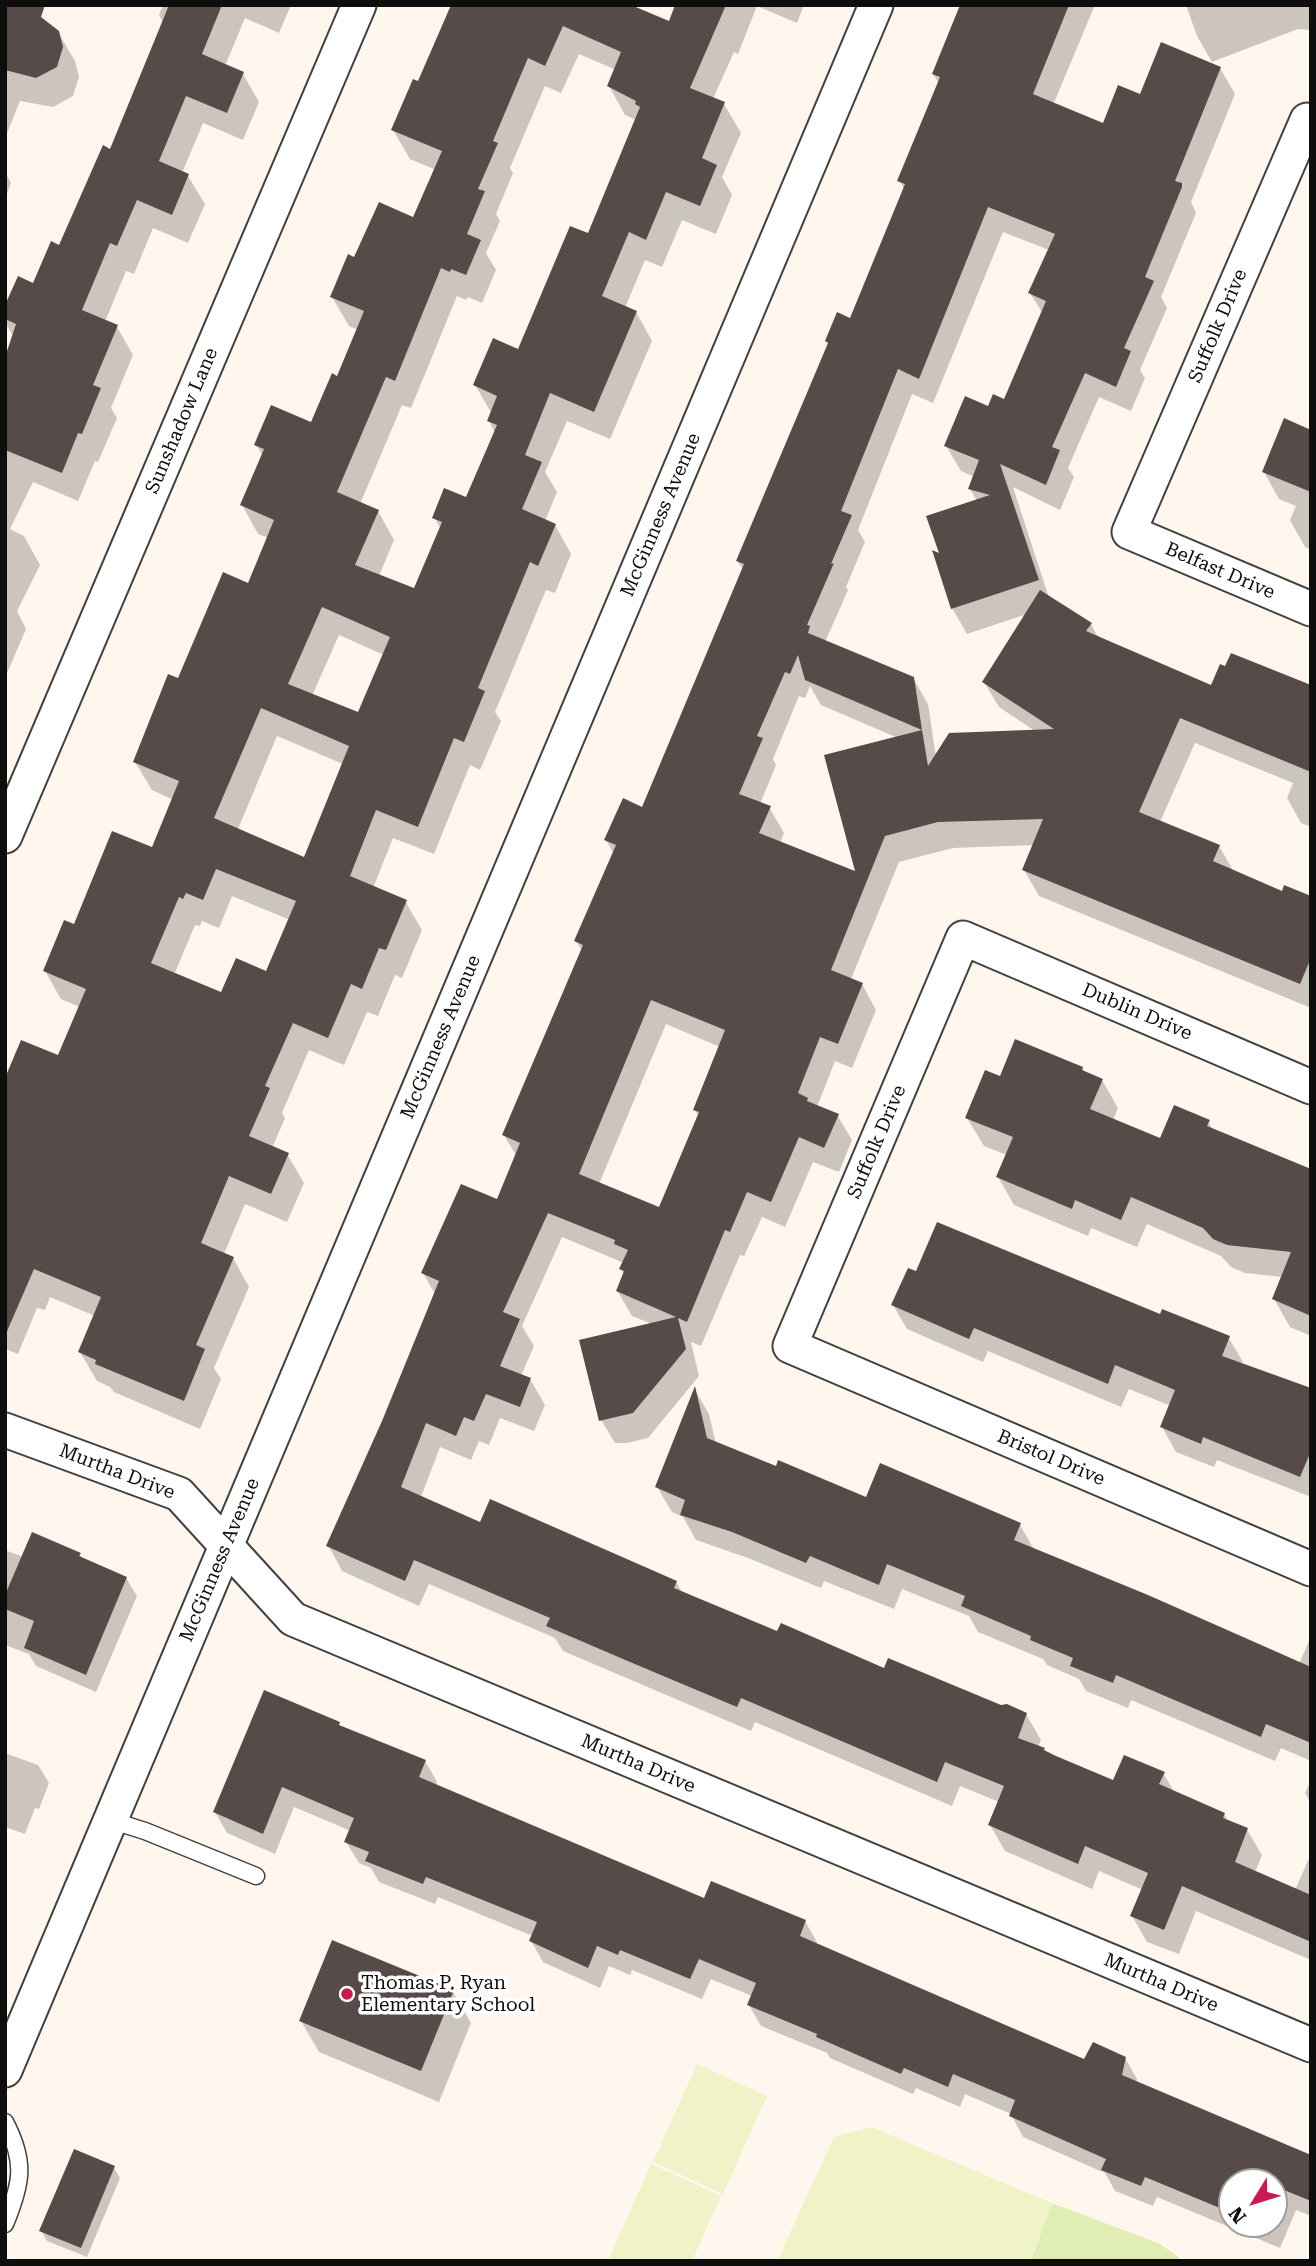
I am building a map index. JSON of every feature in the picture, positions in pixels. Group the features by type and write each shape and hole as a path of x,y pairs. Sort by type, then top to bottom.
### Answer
{"street":[{"name":"Sunshadow Lane","path":"5,836 359,5"},
{"name":"McGinness Avenue","path":"5,2070 876,5"},
{"name":"Suffolk Drive","path":"1129,532 1309,121"},
{"name":"Belfast Drive","path":"1129,532 1311,609"},
{"name":"Suffolk Drive","path":"790,1346 963,938"},
{"name":"Dublin Drive","path":"963,938 1311,1087"},
{"name":"Bristol Drive","path":"790,1346 1311,1569"},
{"name":"Murtha Drive","path":"5,1430 179,1494 293,1619 1311,2045"}],"lane":[{"path":"110,1820 145,1831 256,1876"},
{"path":"5,2122 15,2142 21,2169 5,2224"}],"green space":[{"path":"697,2064 767,2096 723,2194 653,2162"},
{"path":"871,2127 1052,2203 1031,2261 777,2261 834,2137"},
{"path":"651,2164 721,2196 692,2261 608,2261"},
{"path":"1052,2203 1160,2244 1184,2261 1031,2261"}],"building":[{"path":"5,5 45,5 41,17 59,31 63,47 57,67 36,78 5,70"},
{"path":"169,5 222,5 202,54 244,72 227,113 186,96 159,161 189,174 172,215 137,200 117,246 110,243 82,310 118,325 93,385 101,388 82,434 78,433 62,473 5,450 5,357 16,324 5,319 5,305 18,276 33,283 51,241 59,245 103,145 110,149"},
{"path":"451,5 631,5 669,21 675,5 726,5 690,88 725,102 702,158 717,165 700,206 666,192 646,240 629,232 602,296 637,311 594,412 550,393 525,455 542,462 522,509 556,524 538,566 530,562 478,688 485,691 464,742 454,738 418,827 376,810 350,876 407,900 386,950 379,948 362,989 351,984 328,1038 293,1023 265,1086 270,1088 249,1136 289,1153 271,1194 229,1176 201,1243 234,1257 196,1345 205,1349 184,1401 95,1364 96,1360 78,1352 101,1297 34,1269 5,1336 5,1078 21,1040 58,1055 86,989 43,971 64,920 74,924 112,831 152,847 179,781 133,762 168,674 178,678 223,572 248,583 274,520 240,505 264,449 254,445 271,405 311,422 332,373 337,376 364,311 330,297 348,254 354,257 379,202 413,217 442,151 391,130 413,79 418,81","holes":["563,26 621,52 607,86 636,101 635,104 640,107 588,233 570,226 518,349 493,338 473,385 497,396 487,421 497,425 466,497 444,488 432,518 442,522 414,588 355,565 379,510 337,492 386,377 395,381 441,268 466,275 481,240 467,234 485,191 478,189 498,143 493,141 528,58 545,66","322,607 390,637 358,712 288,684","261,708 349,746 304,857 214,818","216,869 296,901 266,971 236,958 221,992 151,963 179,897 183,899 186,893 203,900"]},
{"path":"960,5 1069,5 1033,94 1103,123 1118,85 1140,94 1161,42 1221,67 1175,181 1182,183 1182,187 1145,277 1154,281 1124,348 1131,351 1116,387 1085,373 1052,447 1060,450 1046,485 1000,464 1039,580 951,609 932,550 939,553 926,516 990,495 968,489 979,460 944,446 965,396 988,406 993,394 1004,399 1046,301 1028,293 1055,234 988,207 919,379 898,369 841,511 852,515 807,625 810,626 808,633 914,677 928,766 949,733 1054,729 982,682 1040,590 1092,623 1086,631 1211,685 1220,664 1225,666 1231,653 1311,685 1311,772 1180,718 1139,812 1220,845 1213,861 1282,891 1284,885 1311,896 1311,958 1300,984 1022,870 1043,819 938,822 885,836 831,970 863,983 838,1044 820,1037 798,1093 808,1098 807,1101 839,1114 824,1148 799,1137 771,1202 747,1192 730,1232 725,1230 687,1322 678,1318 686,1349 633,1413 599,1421 579,1340 676,1317 616,1291 624,1271 619,1269 628,1250 614,1244 615,1240 548,1213 503,1312 520,1319 500,1366 531,1378 520,1407 486,1394 474,1421 464,1417 456,1436 426,1423 401,1487 480,1522 490,1499 677,1581 674,1588 777,1631 781,1623 884,1668 888,1658 1001,1705 1007,1704 1027,1713 1018,1738 1113,1780 1124,1755 1165,1772 1159,1784 1225,1813 1223,1818 1248,1828 1235,1862 1311,1895 1311,1942 1182,1886 1164,1930 1130,1916 1148,1873 1085,1846 1078,1864 988,1825 1004,1786 945,1762 937,1782 741,1698 737,1707 630,1662 546,1626 550,1618 414,1560 405,1581 326,1546 382,1421 439,1281 421,1273 461,1184 497,1199 520,1143 502,1135 583,945 574,941 616,845 604,840 623,798 642,807 744,564 736,561 828,343 825,341 837,312 850,318 905,184 897,181 940,77 932,74","holes":["798,655 805,680 922,730 824,755 855,871 759,833 771,806 739,794 763,738 757,736 785,672 790,674","651,1000 725,1030 693,1110 699,1112 659,1207 579,1174"]},
{"path":"1284,418 1311,430 1311,492 1262,472"},
{"path":"1015,1039 1083,1067 1082,1070 1103,1079 1090,1109 1160,1138 1174,1105 1210,1120 1207,1126 1311,1169 1311,1316 1272,1299 1291,1252 1227,1245 1213,1239 1203,1228 1131,1197 1121,1220 1075,1200 1072,1209 996,1177 1013,1137 965,1118 985,1070 1000,1076"},
{"path":"937,1222 1160,1314 1162,1309 1230,1336 1222,1356 1311,1388 1311,1451 1300,1477 1203,1437 1201,1444 1160,1427 1175,1390 1115,1365 1108,1384 974,1328 969,1339 891,1305 908,1268 916,1271"},
{"path":"695,1386 707,1438 776,1466 778,1460 866,1497 880,1463 1021,1523 1014,1540 1148,1595 1311,1667 1311,1743 1266,1724 1261,1737 1116,1675 1113,1683 1070,1666 1073,1658 1030,1640 1031,1636 961,1606 965,1596 887,1564 879,1585 810,1556 806,1563 732,1532 680,1515 685,1500 655,1487"},
{"path":"32,1532 127,1577 86,1675 24,1648 34,1621 5,1609 5,1595"},
{"path":"264,1690 340,1722 339,1725 426,1760 419,1777 704,1898 711,1881 806,1920 800,1936 1084,2059 1093,2042 1126,2057 1122,2075 1311,2155 1311,2201 1288,2192 1288,2168 1218,2168 1218,2207 1145,2177 1141,2186 1101,2170 1106,2159 1009,2116 1015,2100 953,2074 948,2087 904,2068 901,2074 816,2037 817,2034 747,2005 756,1983 699,1959 690,1979 620,1950 618,1955 597,1946 588,1968 529,1941 537,1922 426,1877 423,1884 365,1861 369,1852 344,1842 354,1818 282,1787 263,1834 213,1812"},
{"path":"332,1940 454,1990 421,2071 299,2021"},
{"path":"74,2149 115,2166 81,2248 39,2231"}],"place":[{"name":"Thomas P. Ryan Elementary School","path":"347,1994"}]}
